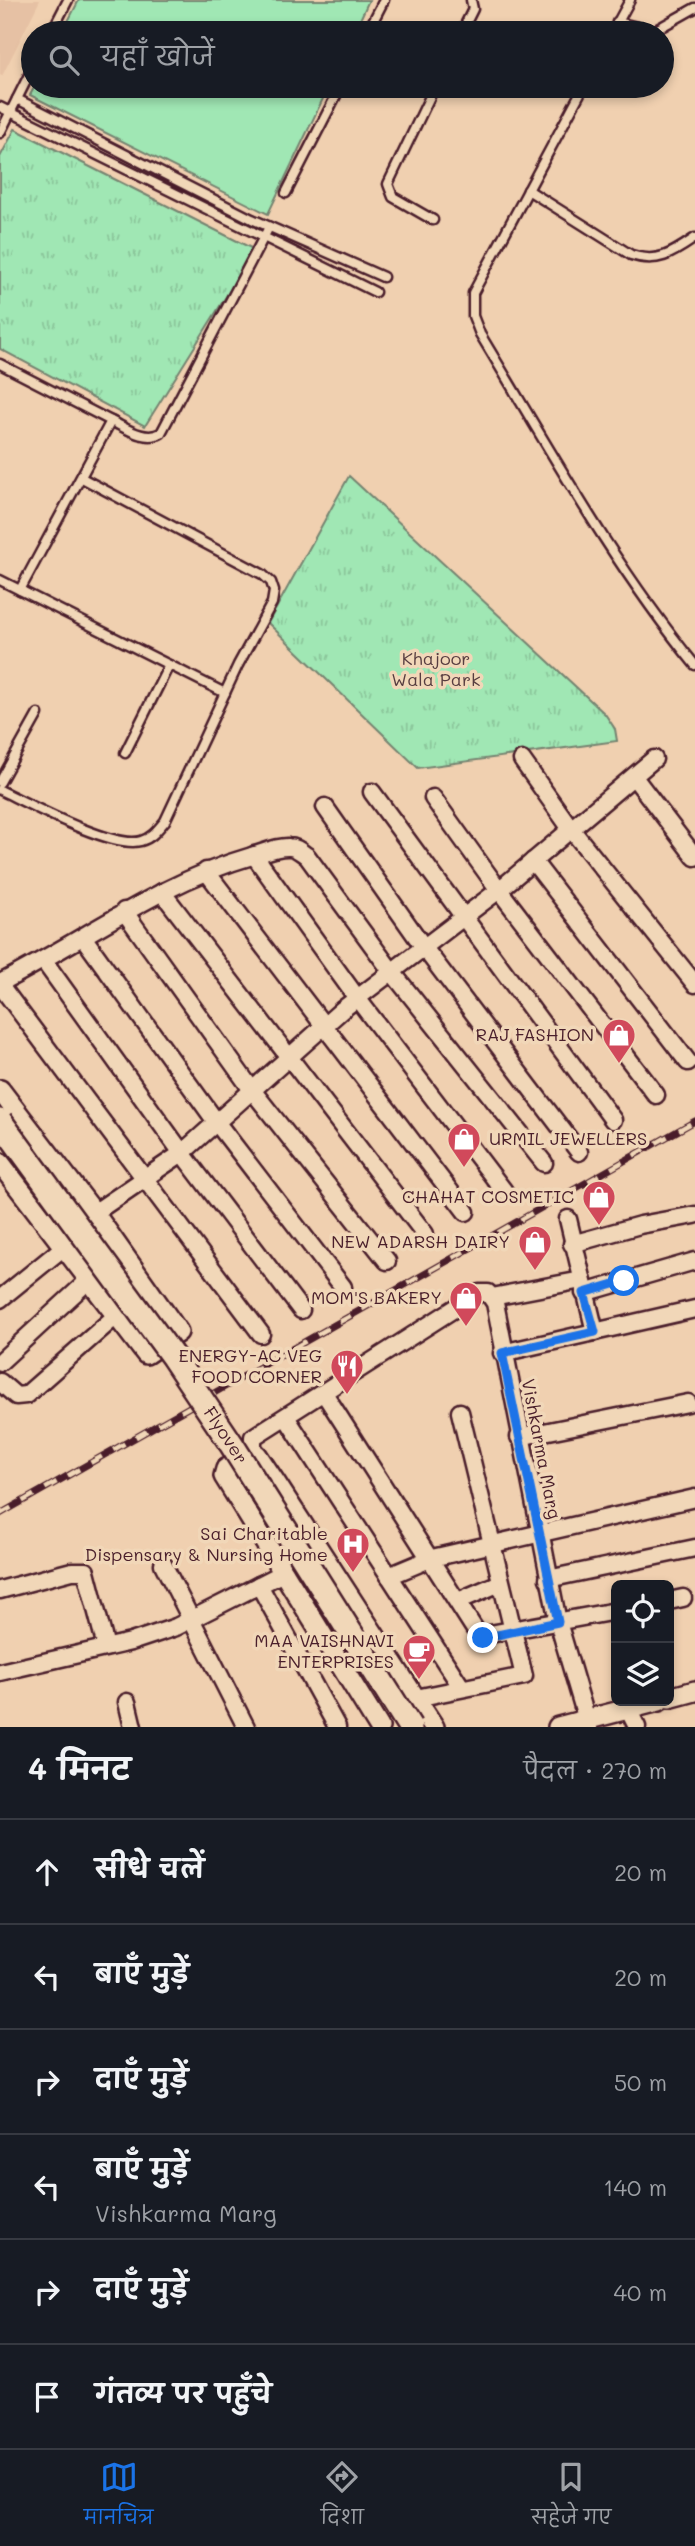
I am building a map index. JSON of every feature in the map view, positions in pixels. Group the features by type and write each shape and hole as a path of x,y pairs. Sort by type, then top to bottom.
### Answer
{"main road":[{"name":"Flyover","path":"0,1121 188,1379 410,1727"},
{"name":"Flyover","path":"0,1146 222,1452 382,1725"}],"street":[{"path":"94,1213 144,1176 182,1153 357,998 499,890 654,759"},
{"path":"522,760 571,829 695,984"},
{"path":"634,777 695,858"},
{"path":"372,792 462,919 613,1120"},
{"path":"433,798 499,890 656,1095"},
{"path":"325,807 425,948 579,1152"},
{"path":"261,1334 0,984 44,961 124,911 162,892 206,872 254,855 286,846 297,848 307,856 392,972 544,1163"},
{"path":"254,855 357,998 504,1191"},
{"path":"533,861 688,1062"},
{"path":"206,872 466,1212"},
{"path":"162,892 425,1234"},
{"path":"124,911 252,1090 387,1261"},
{"path":"83,937 217,1123 344,1287"},
{"path":"44,961 182,1153 301,1310"},
{"path":"0,1090 94,1213 177,1332 146,1354 90,1279 2,1171"},
{"path":"0,1115 119,1286 0,1137"},
{"path":"572,1244 640,1225 695,1215"},
{"path":"568,1219 595,1332"},
{"path":"0,1299 64,1247"},
{"path":"253,1455 253,1437 479,1293 488,1293 492,1297 583,1287 695,1261"},
{"path":"0,1362 90,1279"},
{"name":"Vishkarma Marg","path":"492,1297 548,1579 587,1723"},
{"path":"502,1353 695,1309"},
{"path":"0,1382 16,1396 26,1395 117,1315"},
{"path":"324,1392 481,1637 611,1612"},
{"path":"519,1437 688,1403"},
{"path":"382,1725 378,1695 296,1550 383,1675 398,1687 414,1695 524,1675 460,1412"},
{"path":"286,1417 462,1688"},
{"path":"382,1725 224,1476 226,1469 257,1455 434,1727"},
{"path":"388,1576 432,1558 695,1498"},
{"path":"548,1579 695,1548"},
{"path":"163,1564 246,1727"},
{"path":"0,1590 72,1571 86,1572 106,1647"},
{"path":"0,1672 131,1642 191,1620 285,1572"},
{"path":"458,1601 500,1583"},
{"path":"259,1585 337,1727"},
{"path":"674,1697 695,1691"},
{"path":"127,1702 133,1727"},
{"path":"558,1727 587,1723 640,1706"},
{"path":"628,1709 637,1727"}],"lane":[{"path":"57,21 68,0"},
{"path":"373,21 384,0"},
{"path":"467,21 473,9 471,0"},
{"path":"618,21 630,0"},
{"path":"672,21 695,8"},
{"path":"0,133 21,91"},
{"path":"286,193 335,98"},
{"path":"429,98 388,184 393,197 433,220"},
{"path":"578,98 473,293 473,316 480,334 582,503 658,619 695,665"},
{"path":"17,99 269,227 383,277"},
{"path":"0,107 375,292"},
{"path":"528,190 631,255 643,259 669,256 695,238"},
{"path":"0,364 111,421 144,436 154,437 161,433 269,227"},
{"path":"20,590 111,421"},
{"path":"0,790 75,825 124,843 152,837 165,821 225,693 272,603 271,582 82,478"},
{"path":"0,580 225,693"},
{"path":"125,753 169,665"},
{"path":"0,782 38,714"}],"shaded area":[{"path":"0,0 40,0 30,21 21,21 21,38 2,76"}],"green space":[{"path":"79,0 369,0 359,21 68,21"},
{"path":"36,98 323,98 268,214"},
{"path":"15,129 255,250 145,426 0,349 0,157"},
{"name":"Khajoor Wala Park","path":"349,476 605,714 615,729 617,741 418,768 268,623"}],"railway":[{"path":"0,1514 695,1121"}],"place":[{"name":"RAJ FASHION","path":"619,1065"},
{"name":"URMIL JEWELLERS","path":"464,1169"},
{"name":"CHAHAT COSMETIC","path":"599,1227"},
{"name":"NEW ADARSH DAIRY","path":"535,1272"},
{"name":"MOM'S BAKERY","path":"466,1328"},
{"name":"ENERGY-AC VEG FOOD CORNER","path":"347,1396"},
{"name":"Sai Charitable Dispensary & Nursing Home","path":"353,1574"},
{"name":"MAA VAISHNAVI ENTERPRISES","path":"419,1681"}],"route":[{"path":"483,1638 558,1622 502,1353 595,1332 584,1293 624,1281"}]}
